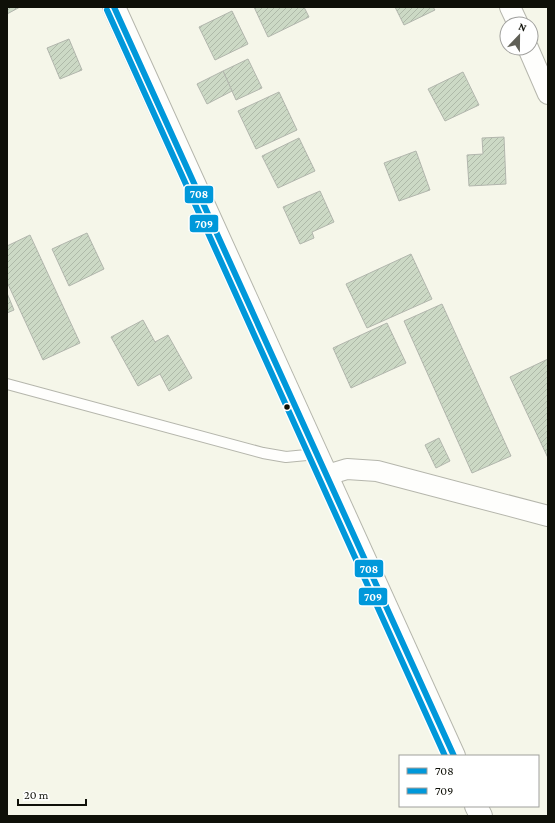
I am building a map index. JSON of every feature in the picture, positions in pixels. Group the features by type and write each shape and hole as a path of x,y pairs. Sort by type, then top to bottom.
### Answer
{"street":[{"path":"114,7 454,755"},
{"path":"532,56 548,92"},
{"path":"327,475 347,469 377,471 548,516"},
{"path":"476,807 481,816"}],"lane":[{"path":"7,384 263,453 286,457 317,454"}],"building":[{"path":"7,7 20,7 7,14"},
{"path":"254,7 304,7 309,17 268,37"},
{"path":"395,7 433,7 435,10 404,25"},
{"path":"232,11 248,44 215,60 199,27"},
{"path":"69,39 82,70 60,79 47,48"},
{"path":"248,59 262,88 236,100 223,71"},
{"path":"223,71 232,91 207,104 197,84"},
{"path":"463,72 479,105 445,121 428,89"},
{"path":"279,92 297,130 256,149 238,111"},
{"path":"504,137 506,184 469,186 467,155 483,154 482,138"},
{"path":"299,138 315,171 278,188 262,156"},
{"path":"416,151 430,190 399,201 384,163"},
{"path":"320,191 334,222 312,232 314,238 300,244 283,207"},
{"path":"87,233 104,269 69,286 52,249"},
{"path":"30,235 80,343 43,360 7,282 7,246"},
{"path":"411,254 432,299 367,328 346,284"},
{"path":"7,293 14,310 7,313"},
{"path":"442,304 511,456 472,473 404,321"},
{"path":"143,320 155,342 168,335 192,378 169,391 160,374 138,386 111,337"},
{"path":"387,323 406,363 351,388 333,348"},
{"path":"548,359 548,458 510,377"},
{"path":"439,438 450,461 436,468 425,445"}],"transit line":[{"name":"708","path":"114,7 454,755"},
{"name":"709","path":"107,10 445,755"}]}
